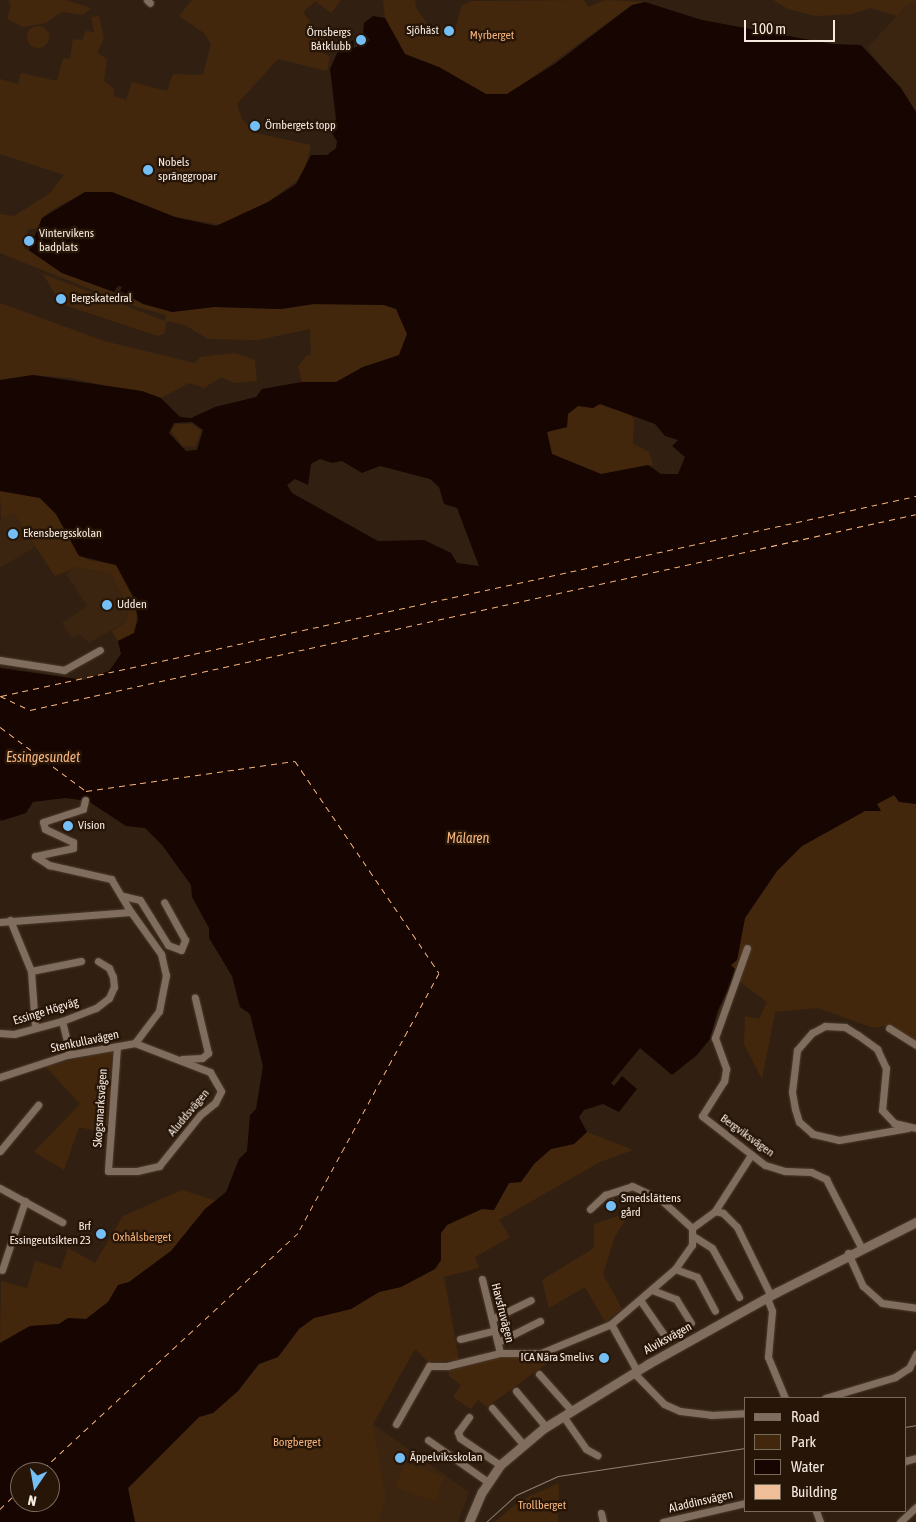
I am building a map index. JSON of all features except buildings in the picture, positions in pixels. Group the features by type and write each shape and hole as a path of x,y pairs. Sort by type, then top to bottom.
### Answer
{"street":[{"path":"0,660 64,670 100,650"},
{"path":"85,800 83,809 43,822 46,829 73,842 73,848 35,856 49,865 111,879 123,896 140,900 168,945 181,950 185,940 164,902"},
{"name":"Stenkullavägen","path":"0,1077 70,1054 135,1043 159,1010 166,975 161,954 131,912 123,896"},
{"path":"0,922 131,912"},
{"path":"10,920 31,971 35,1027"},
{"name":"Bergviksvägen","path":"747,948 715,1038 725,1076 702,1116 752,1156 776,1169 811,1172 826,1179 861,1247"},
{"path":"31,971 81,961"},
{"name":"Essinge Högväg","path":"0,1033 14,1034 62,1021 96,1008 109,998 114,987 113,977 109,968 98,961"},
{"path":"179,1059 202,1058 208,1053 195,998"},
{"path":"62,1021 70,1054"},
{"path":"825,1026 845,1027 858,1035 877,1050 886,1068 882,1110 894,1123 912,1128 840,1140 813,1134 799,1122 795,1109 792,1092 798,1050 812,1033 825,1026"},
{"path":"889,1028 916,1045"},
{"name":"Aluddsvägen","path":"108,1171 137,1171 159,1166 219,1098 220,1084 215,1075 135,1043"},
{"name":"Skogsmarksvägen","path":"108,1171 117,1046"},
{"path":"0,1151 38,1105"},
{"path":"396,1424 428,1366 447,1366 500,1352 540,1353 611,1324 675,1269 688,1252 692,1232 715,1211 752,1156"},
{"path":"590,1209 605,1195 632,1186 660,1199 692,1232 712,1248 739,1297"},
{"path":"0,1188 62,1222"},
{"path":"2,1270 25,1202"},
{"path":"715,1211 737,1227 769,1297 772,1311 768,1357 785,1397"},
{"name":"Alviksvägen","path":"469,1522 488,1482 500,1465 523,1444 546,1427 635,1372 848,1253 916,1222"},
{"path":"848,1253 863,1286 882,1303 916,1308"},
{"path":"675,1269 697,1277 715,1311"},
{"name":"Havsfruvägen","path":"482,1279 500,1352"},
{"path":"652,1290 676,1299 691,1323"},
{"path":"492,1319 531,1300"},
{"path":"640,1300 667,1339"},
{"path":"498,1342 540,1321"},
{"path":"611,1324 635,1372 664,1404 680,1410 711,1415 744,1413"},
{"path":"460,1339 495,1330"},
{"path":"829,1397 878,1385 913,1369 916,1354"},
{"path":"539,1374 572,1411"},
{"path":"516,1391 546,1427"},
{"path":"492,1408 523,1444"},
{"path":"563,1416 586,1449 597,1455"},
{"path":"469,1417 458,1432 460,1438 500,1465"},
{"path":"428,1440 488,1482"},
{"name":"Aladdinsvägen","path":"663,1522 744,1503"},
{"path":"900,1522 916,1508"},
{"path":"601,1513 603,1522"}],"shaded area":[{"path":"916,3 916,112 867,48 908,4"},
{"name":"Ekensbergsskolan","path":"12,512 35,547 0,568 0,520"},
{"name":"Udden","path":"77,567 111,574 129,608 126,622 89,643 79,634 72,638 62,623 87,606 66,574"},
{"name":"Äppelviksskolan","path":"373,1424 469,1492 458,1522 378,1522 385,1498"}],"green space":[{"path":"8,0 66,0 91,8 83,15 62,12 45,23 23,27 7,19 11,6"},
{"path":"192,0 341,0 331,13 315,1 303,12 318,33 324,35 321,52 330,57 327,71 278,59 237,104 242,119 255,133 311,145 303,176 268,202 222,225 175,217 112,192 85,192 53,209 42,218 38,228 28,229 24,248 62,273 114,292 110,297 0,253 0,214 14,216 50,193 64,175 0,154 0,79 18,84 21,73 57,81 63,58 70,59 73,39 82,40 86,31 94,32 91,17 99,16 104,38 97,53 107,59 104,81 113,88 114,96 126,100 132,82 167,91 173,74 203,75 211,44 204,33 179,16"},
{"name":"Myrberget","path":"383,0 415,0 416,8 428,25 455,29 462,5 472,1 584,0 588,7 605,0 645,2 632,5 516,89 507,94 486,94 405,54 385,18"},
{"path":"773,0 916,0 916,3 908,4 897,16 870,8 852,14 816,16 788,9"},
{"path":"38,26 46,29 49,37 46,45 38,48 30,45 27,37 30,29"},
{"path":"43,274 165,321 166,315 127,304 130,298 172,312 213,307 281,309 314,304 384,305 396,309 407,334 399,355 393,358 363,367 336,382 302,382 298,367 306,356 311,355 310,329 258,340 208,339 185,325 166,321 165,333 158,336 61,304"},
{"path":"0,303 104,341 195,363 200,357 235,353 255,360 257,381 234,383 221,377 204,388 189,383 161,398 71,378 33,375 0,380"},
{"path":"599,404 628,413 634,419 633,444 649,452 653,465 601,474 552,454 547,432 567,427 568,414 578,406 593,408"},
{"path":"175,424 192,424 201,431 195,447 182,446 171,431"},
{"path":"0,491 40,498 56,514 77,553 88,560 116,565 138,608 134,633 118,641 112,631 126,622 129,608 111,574 77,567 55,576 13,513 1,519"},
{"path":"895,795 916,804 916,1043 890,1025 874,1028 818,1008 775,1012 762,1079 744,1044 745,1016 759,1019 767,1002 740,982 731,965 737,960 745,918 777,871 802,846 865,811 880,811 877,804"},
{"path":"112,1051 106,1133 79,1127 64,1170 34,1152 80,1104 45,1066"},
{"name":"Borgberget","path":"587,1132 633,1150 600,1162 499,1220 510,1237 475,1257 479,1268 444,1277 459,1360 428,1362 415,1349 373,1424 386,1498 378,1522 135,1522 128,1489 199,1417 213,1413 238,1391 259,1364 278,1357 299,1329 314,1318 351,1309 379,1292 401,1287 435,1269 441,1260 441,1233 447,1225 482,1209 494,1210 509,1183 521,1182 534,1164 551,1149 574,1144"},
{"name":"Oxhålsberget","path":"182,1190 217,1201 205,1209 171,1251 129,1282 118,1285 108,1302 86,1319 68,1318 59,1324 30,1326 0,1343 1,1281 27,1288 35,1261 61,1269 68,1248 95,1263 123,1216"},
{"path":"632,1211 615,1236 603,1274 622,1309 605,1322 585,1287 549,1308 542,1280 594,1248 594,1224"},
{"path":"503,1355 524,1358 549,1355 551,1360 487,1407 478,1400 471,1409 453,1397 461,1385 449,1376 449,1369"},
{"path":"404,1463 444,1477 435,1501 396,1488"},
{"name":"Trollberget","path":"559,1483 558,1522 495,1522 521,1500"}],"water":[{"name":"Mälaren","path":"645,2 702,20 832,44 861,45 901,88 916,112 916,804 899,802 894,795 877,804 881,811 865,811 802,846 777,871 745,918 737,960 731,965 735,969 730,986 718,1010 710,1039 697,1055 672,1075 640,1048 611,1083 614,1086 622,1076 637,1089 619,1112 603,1104 584,1110 579,1117 587,1132 574,1144 551,1149 534,1164 521,1182 509,1183 494,1210 482,1209 447,1225 441,1233 441,1260 435,1269 401,1287 379,1292 351,1309 314,1318 299,1329 278,1357 259,1364 238,1391 213,1413 199,1417 128,1488 135,1522 0,1522 0,1343 30,1326 59,1324 68,1318 86,1319 108,1302 118,1285 129,1282 171,1251 205,1209 226,1192 239,1159 247,1151 250,1115 256,1109 263,1066 250,1014 240,1007 232,976 209,938 209,928 192,897 191,885 162,845 145,828 126,826 88,801 65,798 33,802 26,813 1,821 0,668 84,680 109,671 121,654 118,641 134,633 138,619 133,596 116,565 79,556 56,514 40,498 0,491 0,380 33,375 142,391 161,398 180,417 191,418 215,407 256,397 262,389 302,382 336,382 363,367 399,355 407,334 396,309 384,305 314,304 281,309 214,307 172,312 143,304 120,291 122,287 118,286 114,292 62,273 29,250 42,218 85,192 112,192 175,217 216,226 268,202 296,184 311,155 327,155 336,148 337,141 331,132 336,119 330,69 339,49 353,40 354,48 370,40 363,34 364,23 373,16 385,18 405,54 439,67 486,94 507,94 556,63 632,5","holes":["600,404 655,424 665,436 678,440 672,446 685,457 678,474 661,474 648,465 601,474 552,454 547,432 567,427 568,414 578,406 593,408","192,422 203,430 197,450 186,451 169,433 174,423","320,459 332,463 342,461 362,473 380,466 430,479 439,487 444,504 457,508 479,566 457,563 451,553 424,540 378,541 292,493 287,485 295,479 308,485 311,464"]}],"ferry route":[{"path":"1,696 916,496"},
{"path":"0,696 30,710 916,514"},
{"path":"0,727 86,791 295,761 439,973 298,1233 51,1462"},
{"path":"0,1509 10,1500"}],"tram line":[{"path":"906,1427 916,1425"},
{"path":"486,1522 516,1495 558,1476 744,1448"}],"place":[{"name":"Sjöhäst","path":"449,31"},
{"name":"Örnsbergs Båtklubb","path":"361,40"},
{"name":"Örnbergets topp","path":"255,126"},
{"name":"Nobels spränggropar","path":"148,170"},
{"name":"Vintervikens badplats","path":"29,241"},
{"name":"Bergskatedral","path":"61,299"},
{"name":"Ekensbergsskolan","path":"13,534"},
{"name":"Udden","path":"107,605"},
{"name":"Vision","path":"68,826"},
{"name":"Smedslättens gård","path":"611,1206"},
{"name":"Brf Essingeutsikten 23","path":"101,1234"},
{"name":"ICA Nära Smelivs","path":"604,1358"},
{"name":"Äppelviksskolan","path":"400,1458"}],"water label":[{"name":"Essingesundet","path":"43,757"}]}
